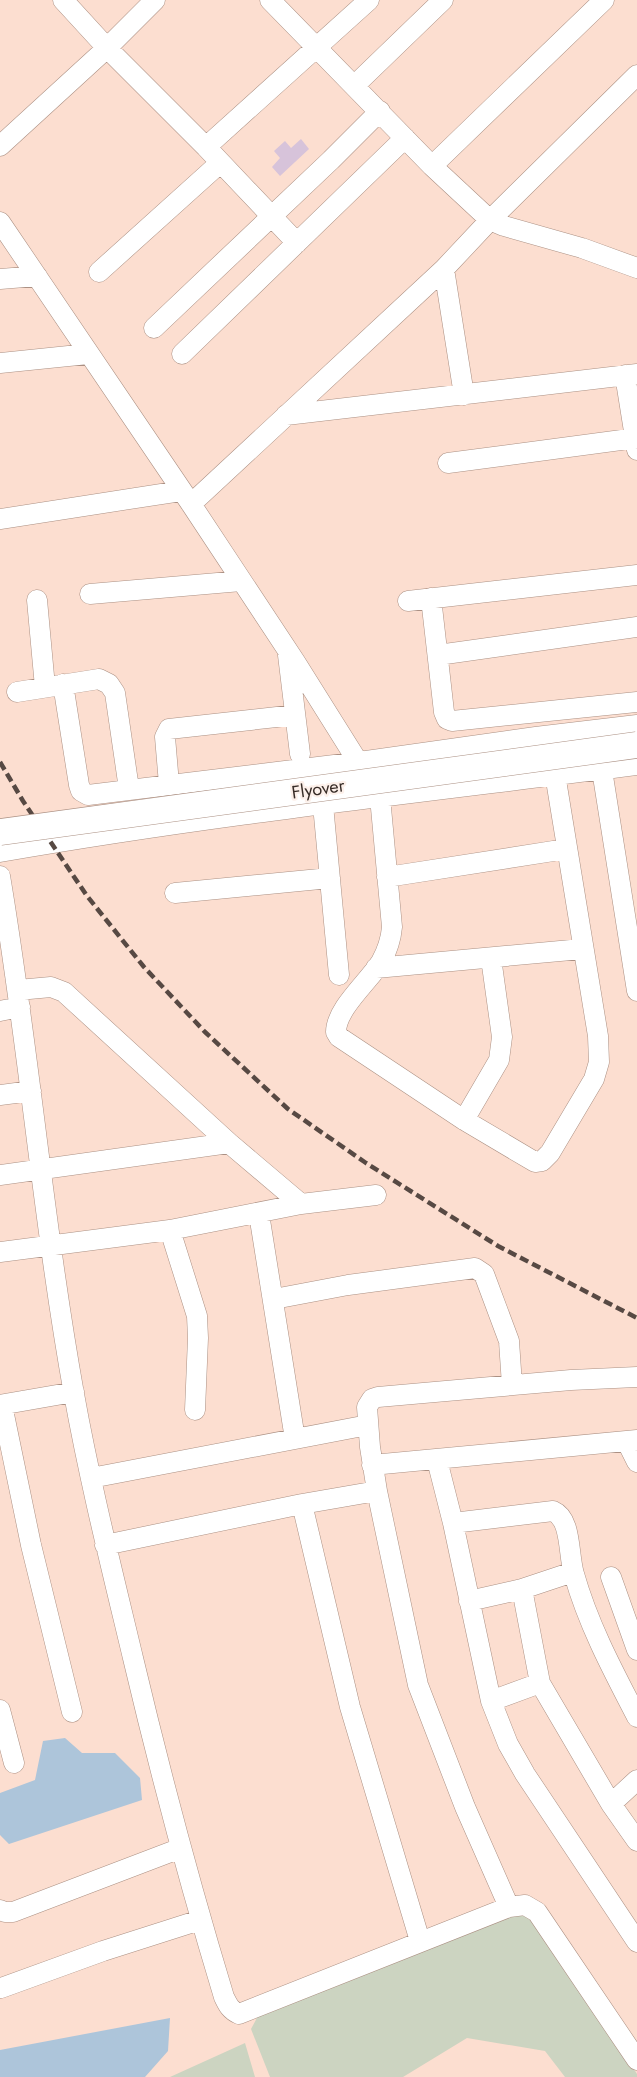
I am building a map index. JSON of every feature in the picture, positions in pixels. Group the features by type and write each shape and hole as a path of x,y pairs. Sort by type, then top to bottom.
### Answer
{"main road":[{"name":"Flyover","path":"0,832 637,745"}],"street":[{"path":"63,0 297,243"},
{"path":"0,146 107,48 155,0"},
{"path":"270,0 432,166 490,219 504,226 582,248 637,268"},
{"path":"206,147 369,0"},
{"path":"355,85 443,0"},
{"path":"432,166 604,0"},
{"path":"0,519 186,498 286,415 444,269 490,219 637,75"},
{"path":"154,328 380,111"},
{"path":"182,354 405,138"},
{"path":"99,272 220,163"},
{"path":"0,222 287,650 380,797 392,927 391,938 381,961 339,1017 336,1032 339,1037 464,1120 535,1162 542,1161 550,1153 594,1079 599,1062 598,1036 555,774"},
{"path":"444,269 464,395"},
{"path":"0,279 37,276"},
{"path":"0,363 88,354"},
{"path":"286,415 631,375 637,442 448,463"},
{"path":"408,601 637,575"},
{"path":"90,594 241,581"},
{"path":"431,598 444,712 447,719 452,721 637,702"},
{"path":"37,600 54,686 81,791 88,795 637,725"},
{"path":"438,655 637,627"},
{"path":"287,650 300,754"},
{"path":"17,692 99,679 105,681 113,689 129,789"},
{"path":"169,784 165,737 169,729 295,715"},
{"path":"0,852 101,834 637,765"},
{"path":"602,770 637,991"},
{"path":"323,805 339,975"},
{"path":"387,876 566,849"},
{"path":"0,876 5,939 19,999 51,1244 74,1392 91,1478 105,1545 181,1848 224,1997 232,2011 239,2014 509,1907 525,1905 537,1912 637,2060"},
{"path":"176,893 330,878"},
{"path":"376,968 582,949"},
{"path":"464,1120 499,1060 502,1037 491,958"},
{"path":"0,1011 19,999 51,987 64,992 230,1143 301,1204"},
{"path":"0,1095 31,1091"},
{"path":"0,1175 230,1143"},
{"path":"0,1252 170,1230 301,1204 376,1196"},
{"path":"259,1214 296,1439"},
{"path":"170,1230 197,1316 195,1410"},
{"path":"274,1299 348,1285 475,1268 484,1274 507,1334 511,1352 512,1385"},
{"path":"509,1907 465,1807 418,1685 372,1466 367,1407 372,1399 378,1397 637,1377"},
{"path":"72,1712 31,1545 1,1405 74,1392"},
{"path":"91,1478 368,1425"},
{"path":"372,1466 632,1441 637,1462"},
{"path":"437,1460 453,1523 491,1701 508,1743 525,1774 637,1942"},
{"path":"105,1545 302,1504 377,1491"},
{"path":"302,1504 350,1707 420,1941"},
{"path":"453,1523 553,1511 560,1514 565,1524 573,1572 602,1647 637,1717"},
{"path":"469,1600 522,1589 573,1572"},
{"path":"611,1577 637,1650"},
{"path":"522,1589 540,1683 611,1804 637,1841"},
{"path":"491,1701 540,1683"},
{"path":"0,1710 14,1762"},
{"path":"611,1804 637,1780"},
{"path":"0,1910 13,1912 181,1848"},
{"path":"1,1988 103,1951 200,1920"}],"green space":[{"path":"517,1911 535,1917 637,2077 565,2077 545,2051 467,2038 403,2077 270,2077 251,2029 259,2014"},
{"path":"245,2043 255,2077 170,2077"}],"water":[{"path":"65,1738 82,1753 115,1753 140,1778 142,1800 9,1844 0,1835 0,1793 35,1780 43,1741"},
{"path":"170,2018 168,2051 145,2077 0,2077 0,2050"}],"building":[{"path":"301,139 309,149 280,176 272,167 280,158 274,151 285,141 291,148"}],"railway":[{"path":"0,762 23,801 87,896 144,967 205,1032 288,1109 366,1163 498,1246 637,1318"}]}
